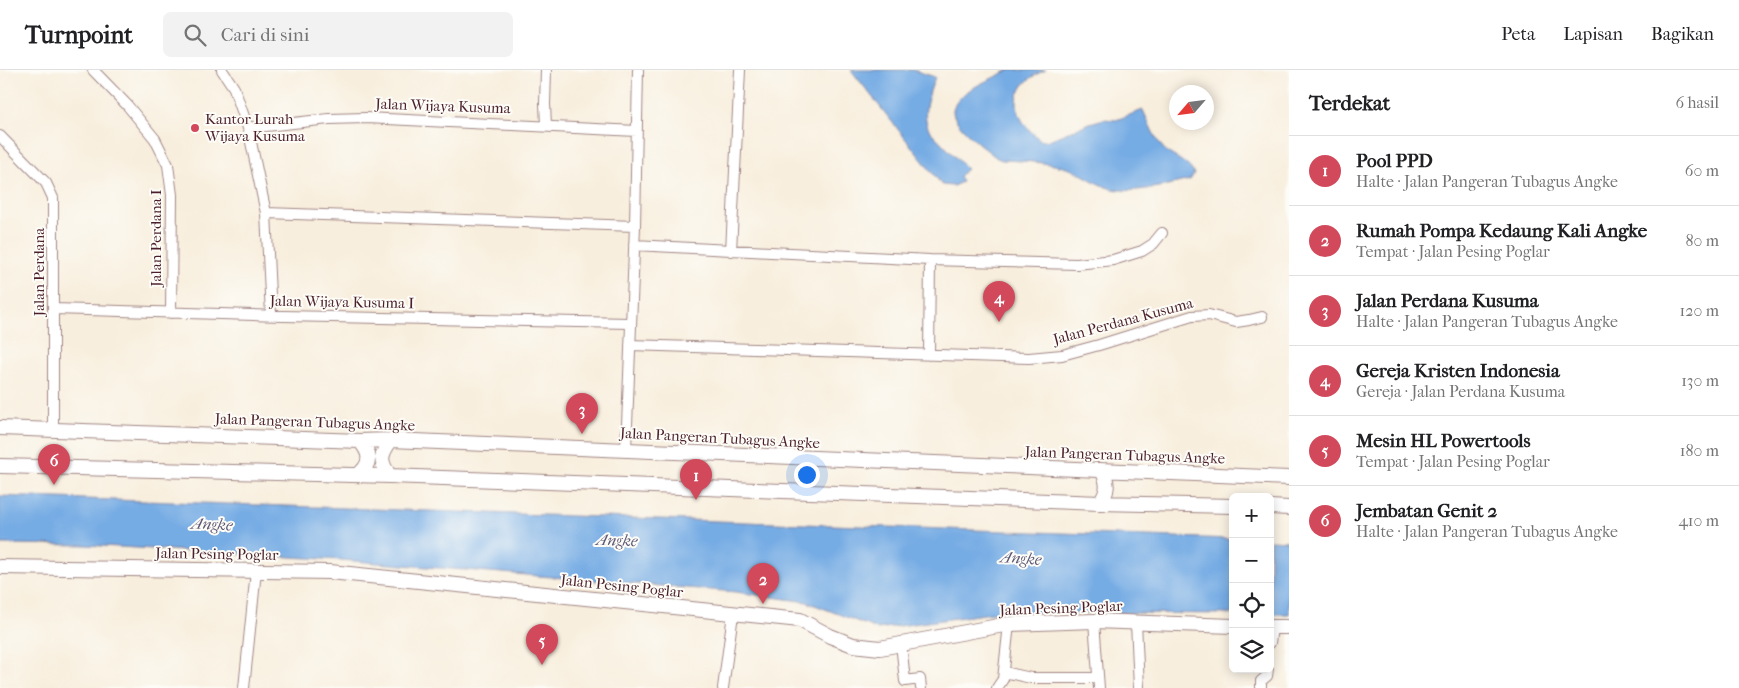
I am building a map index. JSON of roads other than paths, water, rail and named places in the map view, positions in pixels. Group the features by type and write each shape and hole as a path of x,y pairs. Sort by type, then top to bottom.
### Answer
{"main road":[{"name":"Jalan Pangeran Tubagus Angke","path":"0,428 360,441 391,440 1289,478"},
{"path":"390,476 383,466 382,458 384,450 391,440"},
{"path":"358,475 366,468 369,459 367,450 360,441"},
{"path":"0,466 390,476 1100,503 1229,506"},
{"path":"1100,503 1105,496 1107,487 1102,471"},
{"path":"1274,507 1289,508"},
{"name":"Jalan Pesing Poglar","path":"0,567 330,572 800,620 830,636 853,645 880,648 1009,624 1094,621 1229,626"},
{"path":"1274,627 1289,627"}],"street":[{"name":"Jalan Perdana I","path":"93,70 127,105 155,139 168,165 172,195 171,313"},
{"path":"222,70 234,88 248,128 266,213 271,315"},
{"path":"546,70 546,125"},
{"path":"626,450 635,226 638,70"},
{"path":"731,251 740,70"},
{"name":"Jalan Wijaya Kusuma","path":"248,128 328,119 366,118 637,130"},
{"name":"Jalan Perdana","path":"0,136 46,183 53,198 53,429"},
{"path":"266,213 635,226"},
{"path":"634,245 930,260 1077,264 1113,260 1142,251 1153,244 1162,233"},
{"path":"929,355 930,260"},
{"name":"Jalan Wijaya Kusuma I","path":"54,309 630,323"},
{"name":"Jalan Perdana Kusuma","path":"630,345 1028,358 1062,355 1192,316 1209,315 1236,322 1262,317"},
{"path":"244,688 256,571"},
{"path":"723,688 733,614"},
{"path":"1004,672 1031,678 1098,683 1094,621"},
{"path":"1136,622 1139,688"},
{"path":"997,688 1002,681 1004,672 1009,624"},
{"path":"901,643 905,681 920,679 921,688"},
{"path":"1260,688 1261,680 1267,677 1268,673"}],"water":[{"path":"851,70 913,70 935,77 926,104 927,125 930,131 967,169 959,176 962,182 953,186 942,185"},
{"path":"1009,70 1046,70 1033,77 1024,85 1017,103 1024,123 1042,141 1049,140 1090,123 1104,119 1116,120 1143,110 1160,145 1185,163 1194,174 1190,180 1164,186 1137,190 1119,190 1105,187 1070,169 1036,162 997,158 978,143 958,123 953,110 956,103 969,90"},
{"name":"Angke","path":"0,496 1229,539 1229,614 999,612 877,629 807,602 736,592 341,560 85,545 0,544"},
{"path":"1274,540 1289,541 1289,614 1274,614"}],"place":[{"name":"Kantor Lurah Wijaya Kusuma","path":"195,128"},
{"name":"Gereja Kristen Indonesia","path":"999,322"},
{"name":"Jalan Perdana Kusuma","path":"582,434"},
{"name":"Jembatan Genit 2","path":"54,485"},
{"name":"Pool PPD","path":"696,500"},
{"name":"Rumah Pompa Kedaung Kali Angke","path":"763,604"},
{"name":"Mesin HL Powertools","path":"542,665"}]}
